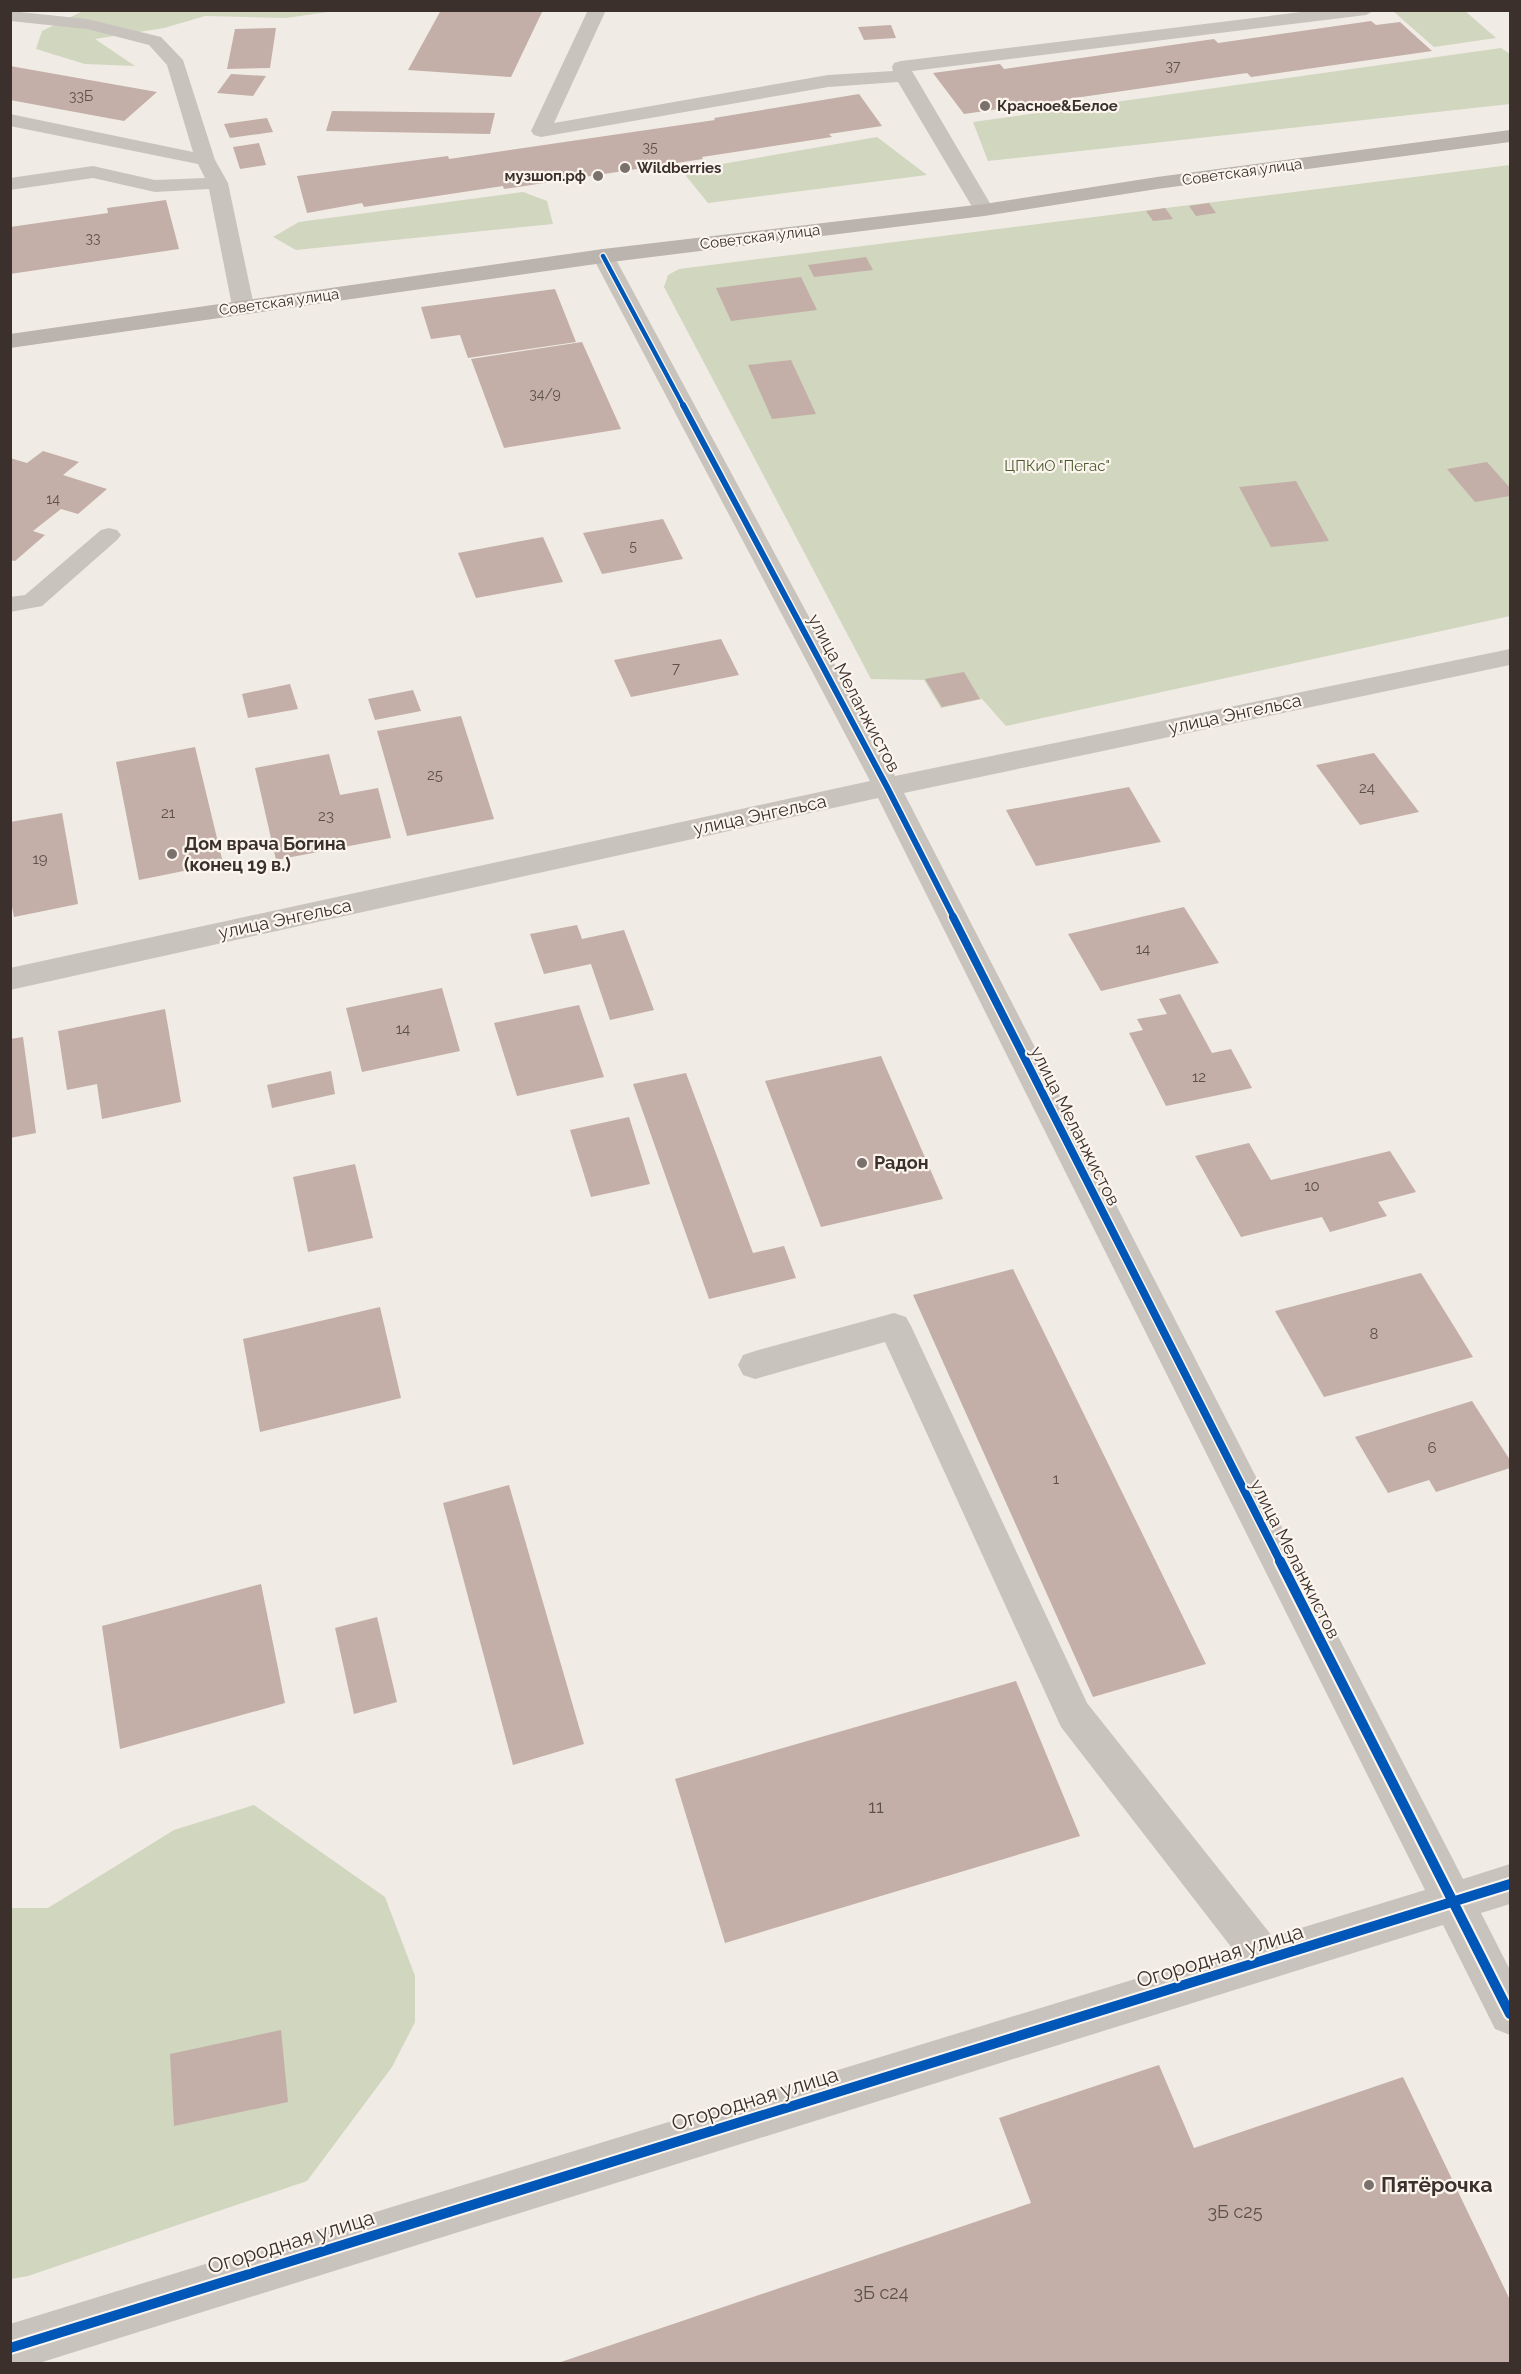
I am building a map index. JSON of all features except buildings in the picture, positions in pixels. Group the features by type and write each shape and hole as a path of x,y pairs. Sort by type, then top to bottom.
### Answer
{"main road":[{"name":"Советская улица","path":"10,341 603,256 984,210 1157,183 1510,136"}],"street":[{"name":"улица Меланжистов","path":"603,256 887,787 1510,2014"},
{"name":"улица Энгельса","path":"10,979 887,787 1510,657"},
{"name":"Огородная улица","path":"10,2348 1510,1884"}],"lane":[{"path":"597,10 541,131 828,81 904,76"},
{"path":"984,210 904,76 901,67 1366,10"},
{"path":"10,16 87,24 155,40 176,64 205,160 218,183 243,306"},
{"path":"10,120 205,160"},
{"path":"10,184 93,172 155,186 218,183"},
{"path":"10,605 33,601 109,535"},
{"path":"754,1365 894,1326 1074,1715 1266,1960"}],"green space":[{"path":"72,11 335,11 286,18 205,16 164,28 95,39 135,66 85,64 36,49 42,31 81,12"},
{"path":"1393,11 1465,11 1496,38 1434,47"},
{"path":"1501,48 1510,54 1510,104 988,161 973,122"},
{"path":"877,137 927,175 708,203 682,171"},
{"name":"ЦПКиО \"Пегас\"","path":"1510,165 1510,616 1006,726 982,699 941,708 924,680 871,679 664,287 668,275 679,269"},
{"path":"523,192 547,201 553,224 296,250 273,237 299,222"},
{"path":"254,1805 385,1897 415,1976 415,2022 392,2067 307,2181 28,2276 11,2279 11,1908 48,1908 174,1830"}],"cycle path":[{"path":"603,256 887,787 1510,2014"},
{"path":"10,2348 1510,1884"}],"place":[{"name":"Красное&Белое","path":"985,106"},
{"name":"Wildberries","path":"625,168"},
{"name":"музшоп.рф","path":"598,176"},
{"name":"Дом врача Богина (конец 19 в.)","path":"172,854"},
{"name":"Радон","path":"862,1163"},
{"name":"Пятёрочка","path":"1369,2185"}]}
